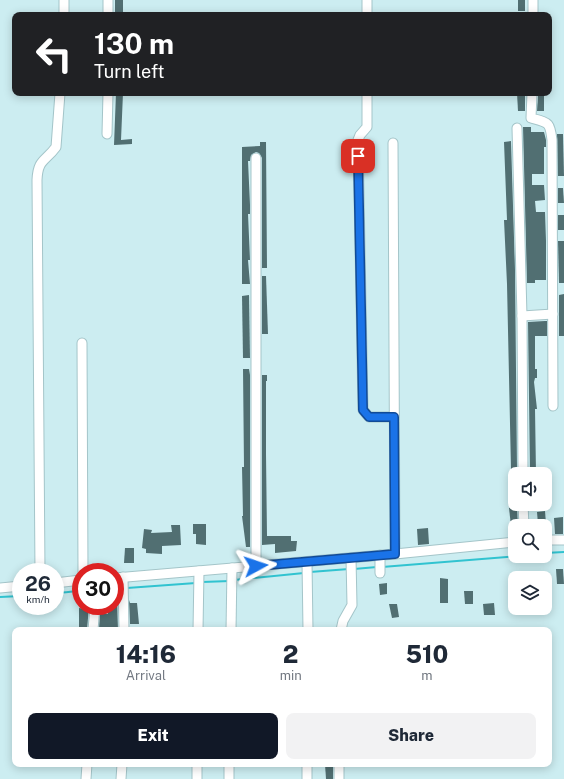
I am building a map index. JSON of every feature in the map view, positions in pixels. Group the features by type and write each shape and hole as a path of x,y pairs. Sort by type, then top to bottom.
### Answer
{"street":[{"path":"64,0 64,12"},
{"path":"108,0 108,12"},
{"path":"366,0 367,12"},
{"path":"533,0 533,12"},
{"path":"40,563 37,180 40,162 51,154 56,147 60,96"},
{"path":"107,134 108,96"},
{"path":"367,96 367,127 360,135 358,140 363,410 369,417 394,417"},
{"path":"532,96 531,118 547,122 550,126 552,140 553,406"},
{"path":"517,128 522,316 523,467"},
{"path":"393,143 395,554"},
{"path":"256,158 256,566"},
{"path":"522,316 552,314"},
{"path":"82,342 83,563"},
{"path":"552,540 564,540"},
{"path":"124,579 232,572 256,566 307,565 380,559 395,554 508,543"},
{"path":"380,559 380,573"},
{"path":"341,627 342,621 352,608 351,561"},
{"path":"307,565 308,627"},
{"path":"231,627 232,572"},
{"path":"198,627 199,574"},
{"path":"0,588 12,587"},
{"path":"94,627 95,615"},
{"path":"124,615 124,627"},
{"path":"86,779 87,767"},
{"path":"121,779 122,767"},
{"path":"197,767 197,779"},
{"path":"229,767 229,779"},
{"path":"307,767 307,779"},
{"path":"339,767 339,779"}],"building":[{"path":"115,0 123,0 123,12 115,12"},
{"path":"518,0 525,0 525,11 518,11"},
{"path":"116,96 123,96 121,140 132,139 132,144 114,145"},
{"path":"517,96 525,96 525,111 518,111"},
{"path":"538,96 544,96 544,111 537,111"},
{"path":"523,127 531,127 531,132 544,132 546,140 546,147 544,147 544,174 532,174 532,185 544,185 545,200 535,201 536,212 545,212 546,280 535,280 535,283 527,283"},
{"path":"557,134 563,134 564,176 558,176"},
{"path":"511,141 515,270 517,467 511,467 507,284 504,220 507,220 504,142"},
{"path":"260,142 266,142 267,268 262,268 262,158 259,153 256,152 251,155 250,161 248,161 250,260 248,260 250,284 242,284 242,147 260,146"},
{"path":"558,188 563,188 564,203 558,203"},
{"path":"558,215 564,215 564,230 558,230"},
{"path":"558,241 564,241 564,283 559,283"},
{"path":"262,276 266,276 268,334 262,334"},
{"path":"564,294 564,336 559,336 559,295"},
{"path":"249,295 250,358 243,358 242,296"},
{"path":"547,321 547,336 535,336 535,369 537,369 537,378 535,378 534,382 537,409 535,409 536,467 530,467 528,322"},
{"path":"243,369 249,369 250,375 250,547 246,547 242,516 242,467 244,467"},
{"path":"262,375 267,375 267,536 291,536 291,541 297,541 296,551 275,553 275,544 262,545"},
{"path":"509,511 517,511 518,519 510,519"},
{"path":"545,511 546,519 538,519 537,512"},
{"path":"563,517 563,534 555,534 554,518"},
{"path":"193,524 206,524 206,545 196,544 196,534 193,534"},
{"path":"171,525 180,525 181,545 162,546 162,554 146,553 146,549 142,548 144,529 152,530 151,533 172,532"},
{"path":"428,528 429,544 418,545 417,529"},
{"path":"125,548 134,548 134,563 124,563"},
{"path":"556,569 563,569 564,584 557,584"},
{"path":"440,578 448,579 448,603 440,603"},
{"path":"387,583 387,594 380,595 379,584"},
{"path":"464,591 473,591 473,604 465,604"},
{"path":"129,600 130,603 137,603 139,624 130,624"},
{"path":"494,603 495,615 484,615 483,604"},
{"path":"389,604 397,604 399,617 392,618"},
{"path":"79,615 88,615 87,627 79,627"},
{"path":"100,615 118,615 118,627 99,627"},
{"path":"325,767 333,767 333,779 326,779"}],"waterway":[{"path":"552,553 564,552"},
{"path":"382,567 508,557"},
{"path":"354,569 377,567"},
{"path":"310,572 349,569"},
{"path":"234,580 304,573"},
{"path":"202,582 230,581"},
{"path":"127,588 196,583"},
{"path":"64,593 72,592"},
{"path":"0,597 12,596"}],"route":[{"path":"256,566 395,554 394,417 369,417 365,415 363,410 358,156"}]}
